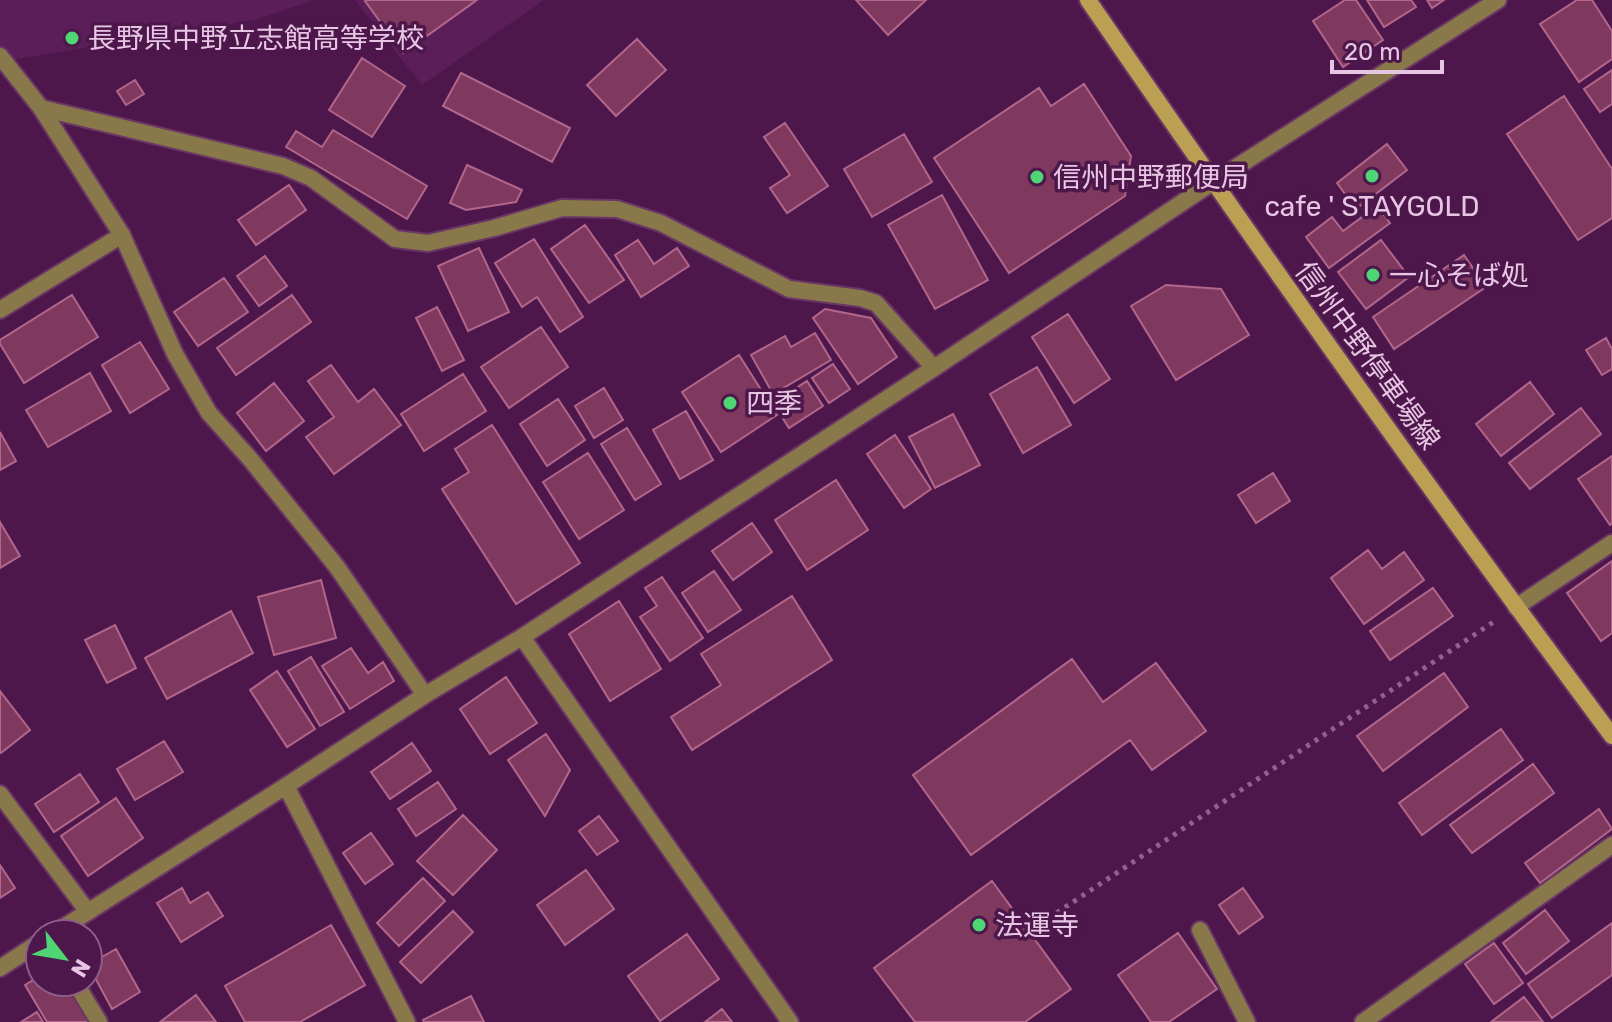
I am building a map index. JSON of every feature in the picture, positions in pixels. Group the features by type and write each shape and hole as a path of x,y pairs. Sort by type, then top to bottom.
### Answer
{"main road":[{"name":"信州中野停車場線","path":"1088,0 1213,182 1516,607 1612,736"}],"street":[{"path":"78,918 425,695 522,637 1213,182 1498,0"},
{"path":"0,56 41,108 122,235 175,354 209,413 337,567 425,695"},
{"path":"41,108 283,166 311,178 395,239 428,243 562,208 617,209 661,223 789,289 876,303 934,368"},
{"path":"0,310 122,235"},
{"path":"1516,607 1612,543"},
{"path":"522,637 790,1022"},
{"path":"286,786 407,1022"},
{"path":"0,794 88,912"},
{"path":"1363,1022 1612,845"},
{"path":"1200,930 1247,1022"},
{"path":"0,968 24,952"},
{"path":"85,998 99,1022"}],"path":[{"path":"1040,924 1516,607"}],"shaded area":[{"name":"長野県中野立志館高等学校","path":"0,0 314,0 255,20 4,61 0,56"},
{"name":"長野県中野立志館高等学校","path":"355,0 544,0 422,85"}],"building":[{"path":"367,0 477,0 403,53"},
{"path":"856,0 926,0 888,35"},
{"path":"1345,0 1356,0 1383,40 1343,67 1313,21"},
{"path":"1367,0 1411,0 1416,7 1384,27"},
{"path":"1427,0 1444,0 1432,8"},
{"path":"1577,0 1592,0 1612,31 1612,59 1579,82 1540,24"},
{"path":"637,39 666,70 616,116 587,85"},
{"path":"362,58 405,86 372,137 329,110"},
{"path":"1612,70 1612,104 1600,112 1584,89"},
{"path":"461,73 570,128 552,162 443,106"},
{"path":"135,80 144,94 126,105 117,91"},
{"name":"信州中野郵便局","path":"1084,84 1131,156 1125,196 1009,273 934,158 1039,88 1051,106"},
{"path":"1564,96 1612,169 1612,218 1578,240 1507,134"},
{"path":"785,123 828,186 787,213 770,188 790,175 764,137"},
{"path":"333,130 427,186 407,219 286,147 296,131 322,147"},
{"path":"904,134 932,182 872,217 844,169"},
{"name":"cafe ' STAYGOLD","path":"1387,144 1407,170 1356,209 1337,183"},
{"path":"467,165 522,190 516,202 466,210 450,203"},
{"path":"289,185 306,210 256,245 238,220"},
{"path":"942,195 988,280 935,309 888,225"},
{"path":"1377,206 1390,223 1329,268 1306,237 1332,217 1343,231"},
{"path":"585,225 624,280 589,303 551,249"},
{"path":"534,239 583,317 560,332 537,297 522,307 495,263"},
{"path":"638,240 654,264 677,248 689,266 641,297 615,255"},
{"name":"一心そば処","path":"1381,240 1409,277 1366,309 1338,272"},
{"path":"479,248 509,312 468,331 438,266"},
{"path":"1464,255 1486,287 1394,349 1373,317"},
{"path":"265,256 287,286 259,306 237,276"},
{"path":"224,278 248,312 198,346 174,312"},
{"path":"1166,285 1221,289 1249,335 1176,380 1131,306"},
{"path":"72,295 98,337 24,383 0,340"},
{"path":"292,295 311,322 236,375 217,348"},
{"path":"437,307 464,360 442,371 416,318"},
{"path":"825,309 871,318 897,357 858,384 813,318"},
{"path":"1068,314 1110,379 1074,403 1032,337"},
{"path":"541,327 568,367 509,408 481,367"},
{"path":"815,333 831,360 773,394 751,355 785,336 791,347"},
{"path":"1606,338 1612,349 1612,369 1602,375 1586,350"},
{"path":"140,342 169,389 130,413 102,365"},
{"name":"四季","path":"739,355 777,415 721,452 682,392"},
{"path":"833,364 850,389 829,403 812,378"},
{"path":"331,365 358,402 374,389 401,425 334,474 306,437 334,417 308,381"},
{"path":"1037,367 1071,425 1023,453 990,394"},
{"path":"90,373 111,411 48,447 26,410"},
{"path":"463,374 486,411 424,451 401,414"},
{"path":"807,381 823,406 789,428 773,403"},
{"path":"1530,382 1554,414 1501,456 1476,424"},
{"path":"274,383 304,421 266,451 237,413"},
{"path":"604,388 623,420 594,438 575,406"},
{"path":"558,399 585,440 547,466 520,424"},
{"path":"1581,408 1601,434 1530,489 1509,463"},
{"path":"686,411 713,460 680,479 653,430"},
{"path":"953,414 980,465 935,488 909,437"},
{"path":"492,425 580,563 516,604 442,489 469,472 455,449"},
{"path":"627,428 661,484 635,500 601,444"},
{"path":"0,432 16,461 0,470"},
{"path":"895,435 931,489 904,508 867,454"},
{"path":"588,453 624,510 579,539 543,482"},
{"path":"1612,456 1612,523 1610,525 1578,479"},
{"path":"1273,473 1290,501 1256,523 1238,495"},
{"path":"836,480 868,530 807,570 775,520"},
{"path":"0,522 20,556 0,568"},
{"path":"752,523 772,552 733,580 712,551"},
{"path":"1368,550 1382,569 1404,552 1424,580 1364,624 1331,578"},
{"path":"1612,561 1612,633 1601,641 1567,593"},
{"path":"714,571 741,610 708,632 682,593"},
{"path":"662,577 703,638 670,661 640,617 657,606 645,588"},
{"path":"321,580 336,638 274,655 258,597"},
{"path":"1433,588 1453,616 1390,660 1370,631"},
{"path":"792,596 832,660 692,750 671,717 721,685 701,654"},
{"path":"619,601 661,669 610,701 569,634"},
{"path":"231,611 253,653 167,699 145,658"},
{"path":"115,625 136,668 107,683 85,640"},
{"path":"351,648 368,673 383,662 394,681 350,709 322,666"},
{"path":"311,657 344,712 320,726 288,671"},
{"path":"1072,659 1103,702 1156,663 1206,731 1152,770 1130,740 971,855 913,775"},
{"path":"277,671 315,729 287,747 250,690"},
{"path":"1444,673 1468,707 1383,771 1357,736"},
{"path":"506,677 537,723 490,754 460,709"},
{"path":"0,691 30,730 1,753 0,752"},
{"path":"1501,729 1523,760 1422,835 1399,803"},
{"path":"546,734 570,770 545,816 508,760"},
{"path":"164,741 183,772 135,800 117,769"},
{"path":"412,743 431,771 390,799 371,772"},
{"path":"1533,764 1554,793 1472,853 1450,825"},
{"path":"80,774 99,802 54,832 35,804"},
{"path":"438,782 456,809 416,836 398,809"},
{"path":"116,798 143,838 88,876 61,836"},
{"path":"1599,809 1612,829 1540,883 1525,863"},
{"path":"463,815 497,850 453,895 417,861"},
{"path":"599,816 618,841 597,855 579,831"},
{"path":"371,833 393,864 365,884 343,853"},
{"path":"0,865 15,888 0,898"},
{"path":"586,870 614,909 565,945 537,905"},
{"path":"423,878 445,901 399,946 377,923"},
{"name":"法運寺","path":"992,881 1071,989 1025,1022 915,1022 874,968"},
{"path":"182,888 190,903 208,892 223,916 181,942 157,903"},
{"path":"1243,888 1263,917 1239,934 1219,905"},
{"path":"1545,910 1569,941 1526,974 1503,943"},
{"path":"453,911 473,932 421,983 400,962"},
{"path":"1612,923 1612,975 1552,1018 1528,984"},
{"path":"331,925 365,985 300,1022 245,1022 225,986"},
{"path":"1178,933 1217,989 1169,1022 1151,1022 1118,975"},
{"path":"687,934 719,979 660,1021 628,976"},
{"path":"1494,943 1523,983 1494,1004 1465,964"},
{"path":"116,949 140,992 112,1009 104,994 104,956"},
{"path":"196,995 216,1022 160,1022"},
{"path":"471,996 484,1022 424,1022 423,1020"},
{"path":"1524,997 1543,1022 1491,1022"},
{"path":"33,998 77,998 90,1020 86,1022 47,1022"},
{"path":"722,1009 732,1022 705,1022"},
{"path":"37,1012 43,1022 21,1022"}],"place":[{"name":"長野県中野立志館高等学校","path":"72,38"},
{"name":"cafe ' STAYGOLD","path":"1372,176"},
{"name":"信州中野郵便局","path":"1037,177"},
{"name":"一心そば処","path":"1373,275"},
{"name":"四季","path":"730,403"},
{"name":"法運寺","path":"979,925"}]}
